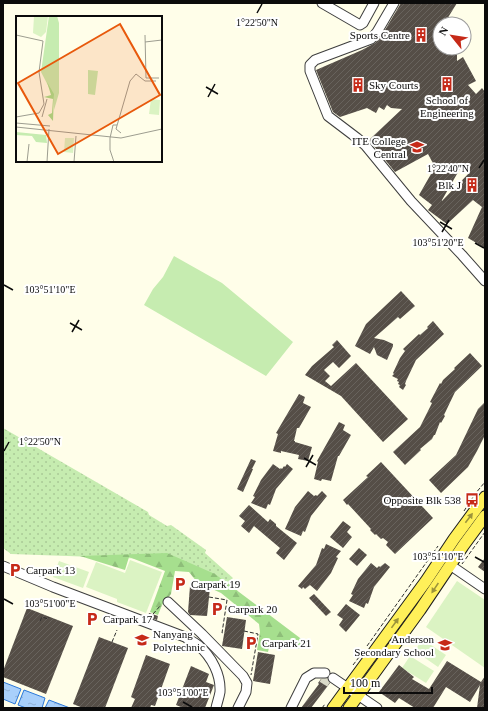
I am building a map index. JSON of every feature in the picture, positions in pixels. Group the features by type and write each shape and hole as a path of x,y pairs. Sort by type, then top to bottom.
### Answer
{"main road":[{"path":"333,708 332,681 426,580 485,497"},
{"path":"354,701 420,610 485,516"},
{"path":"454,539 458,538 462,540 463,546"}],"street":[{"path":"322,3 360,24 363,23 374,3"},
{"path":"394,3 372,39 314,60 310,65 310,71 328,116 365,144 411,201 485,281"},
{"path":"450,565 485,589"},
{"path":"3,566 59,590 185,637 197,644 214,664 218,677 220,692 216,708"},
{"path":"168,602 243,676 247,683 246,692 238,708"},
{"path":"291,708 306,678 314,673 332,681 354,701 368,708"},
{"path":"234,708 239,701 247,683"},
{"path":"354,701 377,708"}],"path":[{"path":"462,514 470,500 485,482"},
{"path":"367,647 439,546"},
{"path":"209,597 227,600 222,633 224,633"},
{"path":"153,614 165,600 168,602"},
{"path":"40,621 42,617 48,619 49,617"},
{"path":"112,642 117,630"},
{"path":"244,631 258,634 251,674"},
{"path":"353,666 363,651"}],"green space":[{"path":"174,256 222,283 293,342 266,376 144,305 153,289 163,277"},
{"path":"3,428 148,512 149,515 167,526 171,525 206,550 205,553 233,578 230,581 245,601 180,560 11,554 3,548"},
{"path":"167,553 215,574 304,641 299,649 270,643 268,652 257,650 260,632 259,624 221,593 197,582 189,572 175,571 171,594 162,605 158,615 150,612 165,571 129,557 125,570 80,556"},
{"path":"130,560 162,572 146,613 117,602 117,599 86,587 96,562 125,573"},
{"path":"59,561 89,572 83,588 53,577"},
{"path":"457,581 485,600 485,668 426,627"},
{"path":"422,639 446,655 438,667 415,651"},
{"path":"410,656 434,671 426,683 402,668"}],"water":[{"path":"3,682 21,689 15,704 3,699"},
{"path":"24,690 45,698 42,708 26,708 18,705"},
{"path":"49,700 70,708 45,708"}],"building":[{"name":"ITE College Central","path":"401,3 457,3 449,16 432,16 432,56 457,56 457,61 463,57 476,81 468,85 476,94 482,88 485,92 485,248 468,238 482,207 473,200 447,224 428,210 432,205 419,195 435,167 428,154 395,172 369,140 402,109 391,108 387,105 384,110 379,107 376,113 367,108 340,117 333,112 316,70 375,43 382,35","holes":["461,167 469,173 442,200"]},
{"path":"401,291 415,306 400,319 398,317 374,338 393,344 387,360 377,355 374,347 370,354 355,346 366,324"},
{"path":"433,321 444,334 416,360 403,390 399,387 399,382 397,381 398,379 392,376 400,358 405,351 403,349 428,328 427,327"},
{"path":"337,340 351,356 339,368 333,362 324,370 330,376 325,381 331,386 356,363 408,419 383,442 341,396 305,375 312,366 334,347 332,345"},
{"path":"470,353 482,366 455,392 444,415 445,416 441,423 440,422 432,439 405,465 393,452 420,427 432,403 430,402 440,383 441,384 443,380 455,369 454,368"},
{"path":"299,394 305,397 303,403 311,407 299,428 297,428 294,441 312,447 308,461 298,459 299,455 281,451 281,453 273,451 278,434 276,433"},
{"path":"485,402 485,435 468,467 441,493 429,480 456,455 478,409"},
{"path":"339,422 345,425 343,430 351,435 338,456 331,481 314,479 317,461"},
{"path":"251,459 256,461 243,492 237,489"},
{"path":"381,462 433,518 395,554 386,545 388,542 383,538 381,539 376,534 375,535 343,500 368,477 366,476"},
{"path":"273,464 282,469 287,464 293,469 276,489 270,505 268,504 266,509 251,503 255,497 253,496 261,480"},
{"path":"308,491 314,496 317,496 322,491 327,496 311,516 305,532 303,531 301,536 285,529 295,507"},
{"path":"249,505 268,522 270,519 276,524 276,526 297,543 284,560 276,553 280,548 254,526 249,533 241,526 245,521 239,516"},
{"path":"343,521 351,527 347,532 352,537 343,548 330,537"},
{"path":"326,544 341,551 336,557 338,558 331,573 317,591 310,585 305,589 303,587 302,589 298,586 316,565 322,548 324,549"},
{"path":"359,548 367,555 357,566 349,559"},
{"path":"485,558 485,572 478,567"},
{"path":"371,563 377,568 385,563 390,567 374,587 368,604 366,603 364,608 349,601 353,595 351,594 358,579"},
{"path":"190,586 210,588 207,616 190,615 188,612"},
{"path":"314,594 331,612 326,616 309,598"},
{"path":"346,604 360,615 346,632 339,625 343,619 337,615"},
{"path":"27,608 73,626 46,694 3,677 3,671"},
{"path":"149,613 158,616 157,620 148,617"},
{"path":"227,617 246,620 242,649 222,646"},
{"path":"99,637 128,648 105,708 83,708 73,704"},
{"path":"258,652 275,655 270,684 253,681"},
{"path":"146,655 170,664 155,706 151,705 150,708 131,708 135,699 131,697"},
{"path":"447,661 481,682 485,676 485,708 477,708 480,685 470,702 446,687 433,708 415,708 399,698 395,703 379,692 399,665 414,677 412,679 429,689"},
{"path":"191,666 209,674 206,682 214,685 205,708 180,708 181,707 176,705"},
{"path":"327,678 330,683 311,708 301,708 321,679"}],"tunnel":[{"path":"322,678 330,683"}],"place":[{"name":"Sports Centre","path":"421,35"},
{"name":"School of Engineering","path":"447,84"},
{"name":"Sky Courts","path":"358,85"},
{"name":"ITE College Central","path":"417,147"},
{"name":"Blk J","path":"472,185"},
{"name":"Opposite Blk 538","path":"472,500"},
{"name":"Carpark 13","path":"15,570"},
{"name":"Carpark 19","path":"180,584"},
{"name":"Carpark 20","path":"217,609"},
{"name":"Carpark 17","path":"92,619"},
{"name":"Nanyang Polytechnic","path":"142,640"},
{"name":"Carpark 21","path":"251,643"},
{"name":"Anderson Secondary School","path":"445,645"}]}
